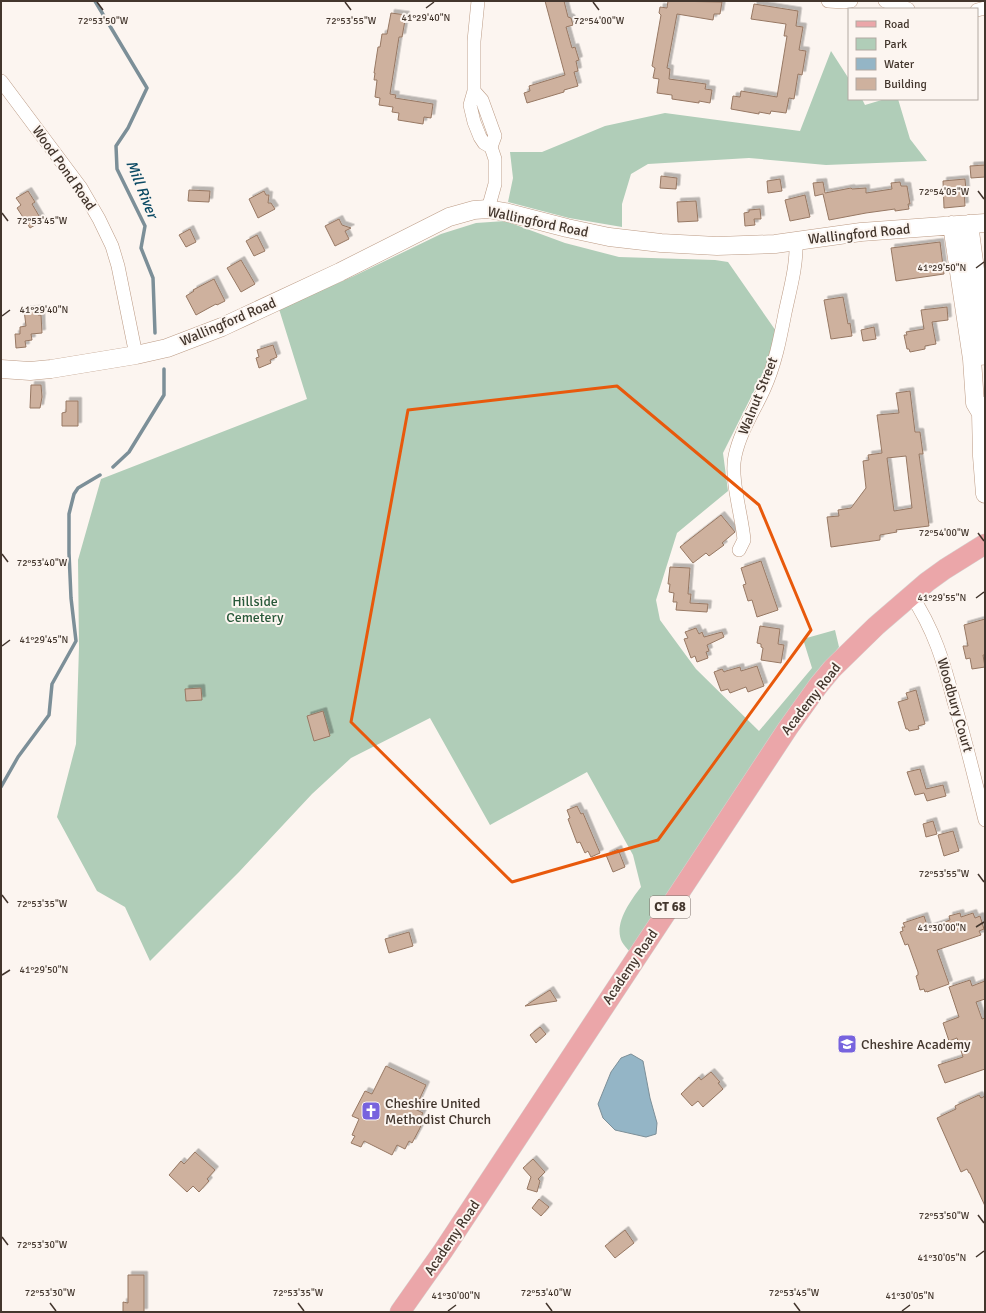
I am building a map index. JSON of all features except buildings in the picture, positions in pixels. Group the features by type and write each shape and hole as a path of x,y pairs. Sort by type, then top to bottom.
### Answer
{"main road":[{"name":"Academy Road","path":"400,1312 443,1251 805,703 832,669 865,636 911,595 945,569 985,544"}],"street":[{"path":"478,1 474,41 474,91 482,100 495,136 491,147 495,159 495,184 488,209"},
{"path":"828,1 851,1"},
{"path":"885,1 905,8"},
{"name":"Wood Pond Road","path":"1,81 81,188 99,219 112,246 118,266 136,355"},
{"name":"Wallingford Road","path":"1,369 30,371 51,369 136,355 167,348 191,340 340,272 449,217 474,210 488,209 505,212 588,233 635,240 717,246 775,244 861,232 969,224"},
{"path":"969,224 969,282 978,358 975,403 983,409 982,456 985,494"},
{"name":"Walnut Street","path":"739,550 744,540 734,472 734,457 739,442 773,367 792,284 797,254 796,241"},
{"path":"969,282 985,345"},
{"name":"Woodbury Court","path":"911,595 925,618 941,654 967,745 985,820"}],"highlighted area":[{"path":"617,386 759,505 811,630 658,840 512,882 351,722 408,410"}],"green space":[{"path":"831,51 848,77 848,100 862,100 865,105 882,100 898,100 910,139 927,161 826,165 749,158 648,164 631,174 622,204 622,227 569,218 508,202 513,178 510,152 542,152 605,126 665,113 800,131"},
{"name":"Hillside Cemetery","path":"505,221 565,243 619,257 715,260 728,262 776,331 766,367 723,453 728,491 677,533 656,600 660,620 696,669 759,731 812,668 803,639 835,630 839,647 812,681 630,952 622,942 620,935 621,920 628,905 641,887 633,855 587,772 490,825 430,718 351,758 312,794 239,872 150,961 125,907 97,891 57,817 76,744 79,647 78,560 101,479 307,399 279,309 354,276 441,234 476,223"}],"water":[{"path":"631,1054 643,1061 650,1098 657,1123 656,1134 646,1137 615,1130 603,1118 598,1104 611,1072 621,1058"}],"waterway":[{"name":"Mill River","path":"95,1 147,88 128,128 116,146 117,169 145,226 141,248 153,278 155,333"},
{"name":"Mill River","path":"113,467 129,452 164,395 164,369"},
{"name":"Mill River","path":"1,787 18,757 49,715 52,684 76,641 71,598 69,514 74,494 78,488 100,475"}],"place":[{"name":"Cheshire Academy","path":"847,1044"},
{"name":"Cheshire United Methodist Church","path":"371,1111"}]}
